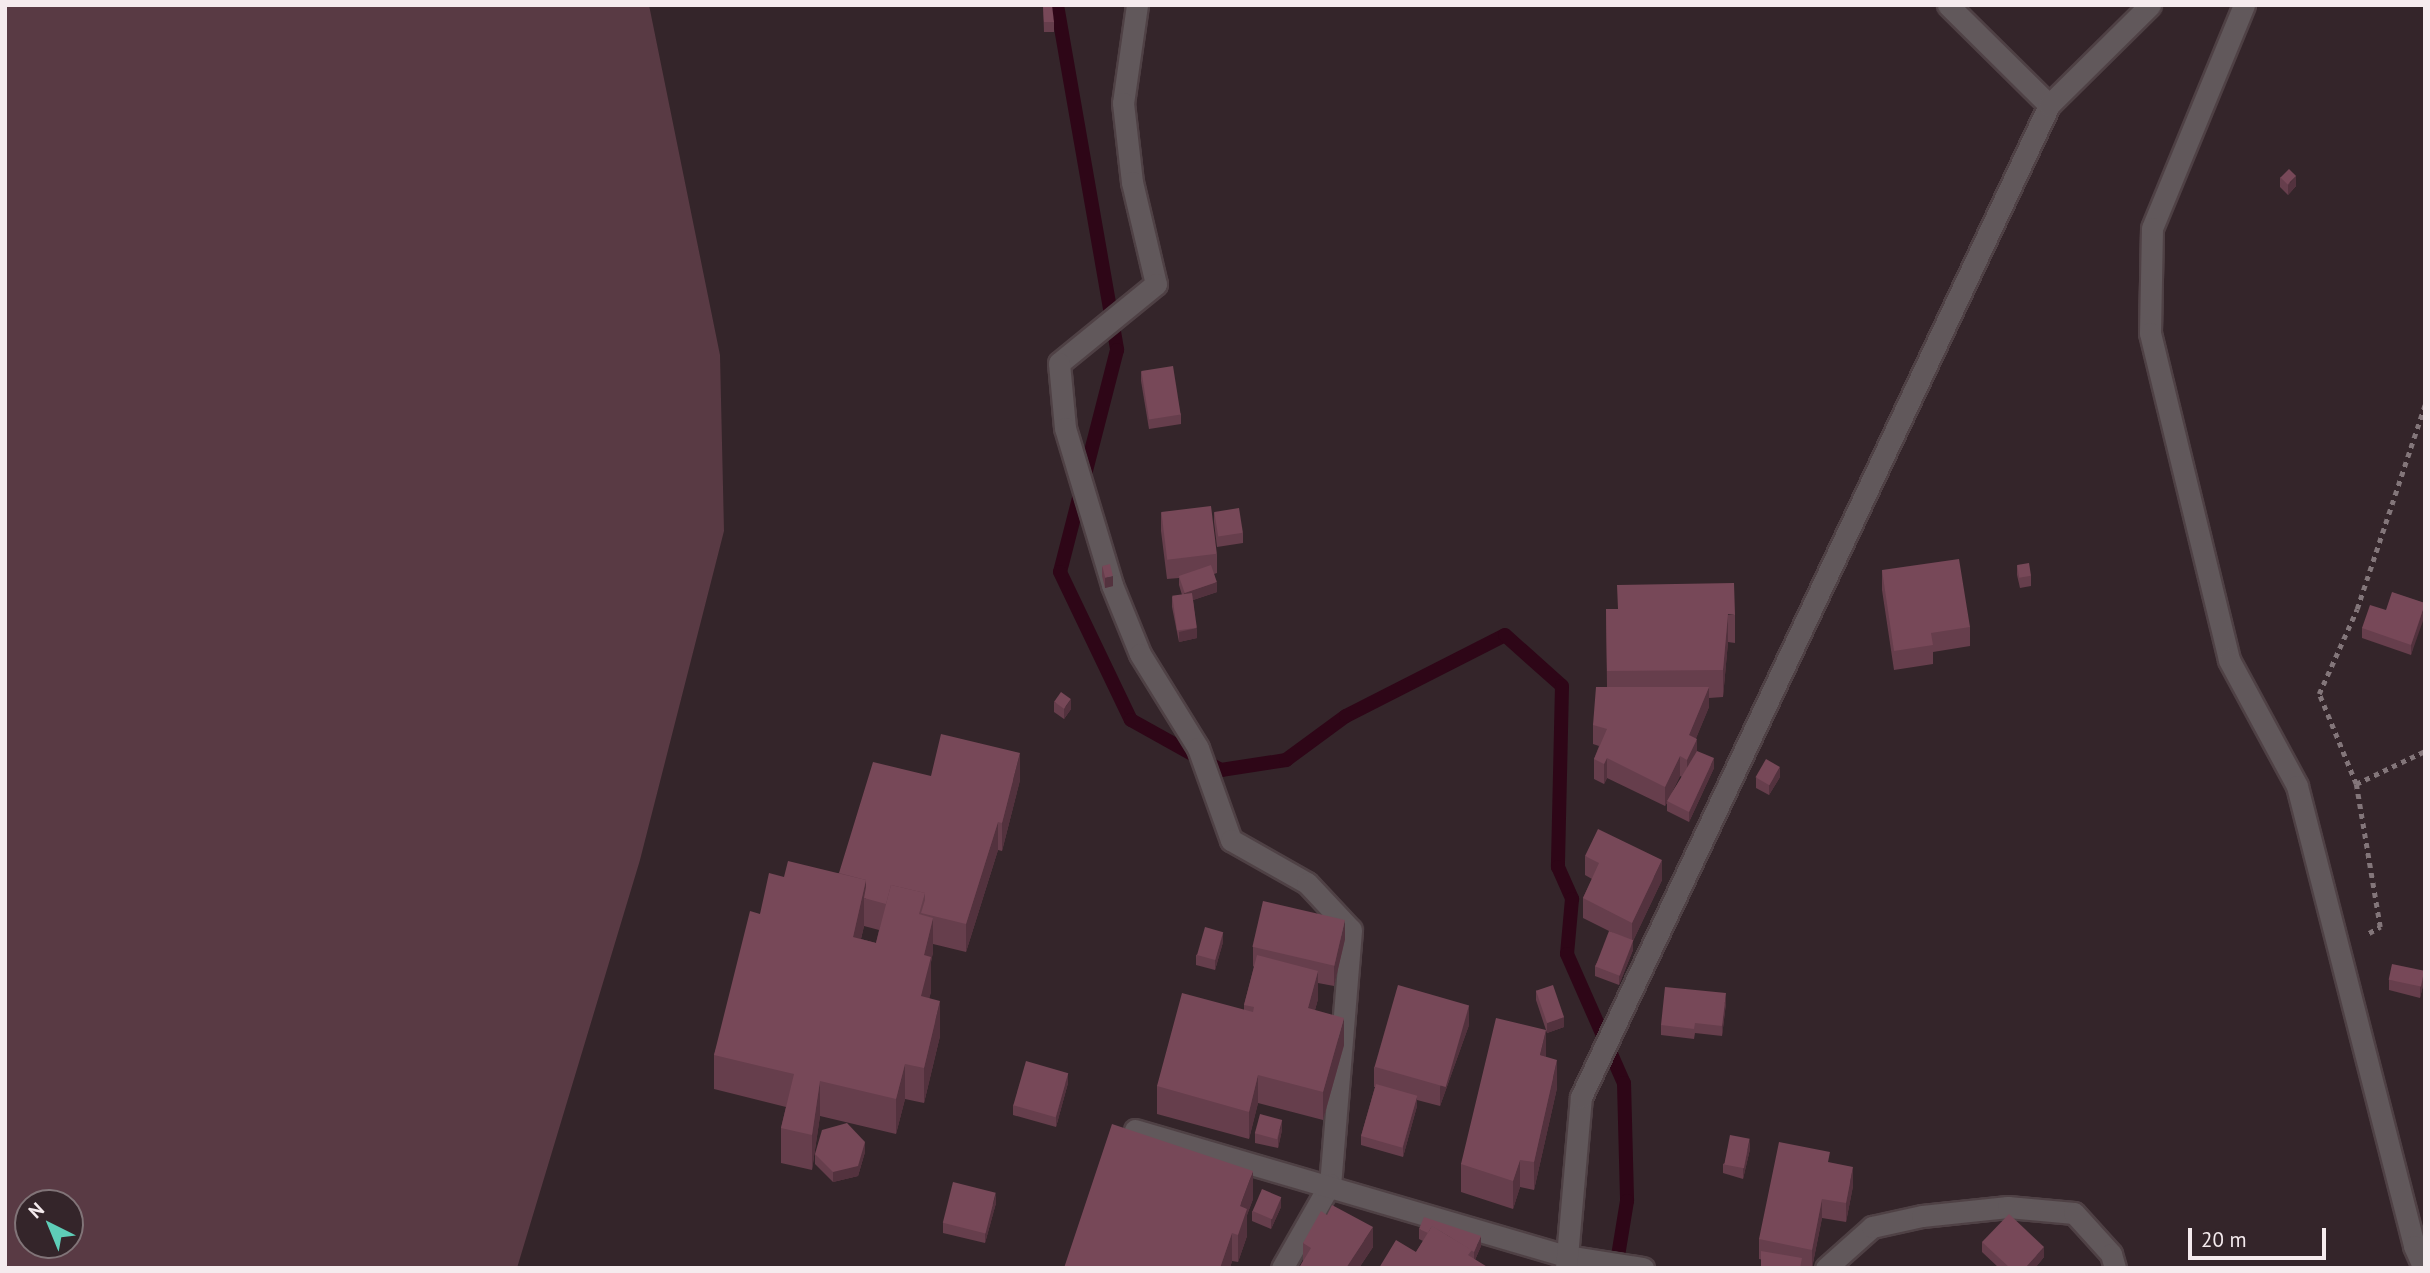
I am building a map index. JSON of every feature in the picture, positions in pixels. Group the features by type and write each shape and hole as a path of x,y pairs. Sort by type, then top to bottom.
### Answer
{"street":[{"path":"1137,5 1123,103 1132,182 1156,284 1059,363 1065,428 1112,585 1140,654 1198,748 1231,840 1307,883 1351,930 1330,1184 1282,1268"},
{"path":"1948,5 2049,106"},
{"path":"1566,1262 1581,1097 2049,106 2150,5"},
{"path":"2244,5 2152,229 2150,333 2229,660 2297,786 2414,1246 2424,1268"},
{"path":"1135,1130 1330,1184 1566,1262 1643,1268"},
{"path":"1826,1268 1872,1227 1922,1216 2008,1207 2074,1213 2112,1254 2115,1268"}],"path":[{"path":"2339,949 2380,927 2356,784 2319,694 2357,609 2425,405"},
{"path":"2356,784 2425,751"}],"shaded area":[{"path":"5,5 649,5 720,355 724,531 640,860 517,1268 5,1268"}],"building":[{"path":"1043,5 1052,5 1054,22 1044,22"},
{"path":"2289,169 2296,176 2288,185 2281,177"},
{"path":"1173,366 1181,414 1149,419 1141,371"},
{"path":"1211,506 1217,554 1167,560 1161,512"},
{"path":"1239,508 1243,533 1218,537 1214,512"},
{"path":"1959,559 1970,627 1931,633 1933,645 1894,651 1882,570"},
{"path":"2029,563 2031,576 2019,578 2017,565"},
{"path":"1110,564 1113,576 1105,578 1102,566"},
{"path":"1211,565 1217,582 1185,593 1179,576"},
{"path":"1734,583 1735,615 1728,614 1723,670 1607,671 1606,609 1618,609 1617,585"},
{"path":"2392,592 2425,603 2411,645 2362,628 2370,605 2386,610"},
{"path":"1192,593 1197,628 1177,630 1172,596"},
{"path":"1596,687 1709,687 1689,735 1697,739 1687,760 1680,756 1665,787 1607,758 1604,764 1594,759 1607,729 1593,725"},
{"path":"1061,692 1071,699 1064,709 1054,702"},
{"path":"941,734 1020,753 1002,823 998,822 966,924 921,913 925,893 891,885 886,904 864,898 866,880 839,873 873,762 931,776"},
{"path":"1697,751 1714,758 1689,812 1667,801"},
{"path":"1766,759 1780,767 1769,785 1756,777"},
{"path":"1598,829 1662,860 1632,923 1583,898 1599,863 1585,856"},
{"path":"788,861 866,880 853,937 876,943 891,885 925,893 919,914 933,918 924,955 931,957 921,996 940,1001 924,1068 905,1064 896,1099 820,1081 812,1135 781,1128 794,1074 714,1055 750,911 760,914 769,873 784,877"},
{"path":"1263,901 1345,920 1334,966 1252,947"},
{"path":"1205,927 1223,932 1215,960 1197,955"},
{"path":"1609,931 1633,940 1620,976 1595,966"},
{"path":"1257,955 1318,971 1308,1008 1344,1018 1323,1092 1258,1075 1249,1112 1157,1086 1182,993 1253,1012 1254,1007 1244,1005"},
{"path":"2392,964 2424,971 2421,987 2389,980"},
{"path":"1398,985 1469,1005 1446,1087 1375,1067"},
{"path":"1553,985 1564,1017 1547,1023 1536,991"},
{"path":"1665,987 1726,993 1722,1026 1695,1023 1694,1029 1661,1025"},
{"path":"1496,1018 1546,1030 1540,1055 1557,1060 1534,1162 1520,1160 1513,1181 1461,1164"},
{"path":"1026,1061 1068,1073 1056,1117 1013,1105"},
{"path":"1376,1084 1417,1096 1402,1148 1361,1136"},
{"path":"1260,1114 1282,1120 1277,1139 1255,1133"},
{"path":"847,1123 865,1142 858,1166 833,1172 815,1154 822,1130"},
{"path":"1112,1124 1253,1171 1240,1206 1247,1209 1238,1235 1232,1233 1220,1268 1064,1268"},
{"path":"1730,1135 1750,1139 1744,1168 1724,1164"},
{"path":"1779,1142 1830,1152 1828,1162 1853,1167 1846,1203 1822,1199 1812,1250 1759,1239"},
{"path":"953,1182 996,1193 986,1233 943,1223"},
{"path":"1262,1189 1281,1197 1272,1219 1253,1211"},
{"path":"1332,1205 1373,1227 1346,1268 1299,1268 1311,1248 1303,1243 1321,1211 1327,1215"},
{"path":"2009,1214 2044,1247 2025,1268 2010,1268 1982,1242"},
{"path":"1424,1217 1481,1236 1474,1252 1432,1226 1428,1233 1419,1229"},
{"path":"1432,1226 1472,1250 1468,1255 1489,1268 1379,1268 1396,1240 1416,1252"},
{"path":"1761,1251 1802,1258 1800,1268 1761,1268"}],"waterway":[{"path":"1057,5 1117,350 1060,572 1131,720 1221,770 1286,760 1346,716 1505,635 1562,686 1558,867 1572,899 1567,954 1624,1083 1627,1201 1616,1268"}]}
